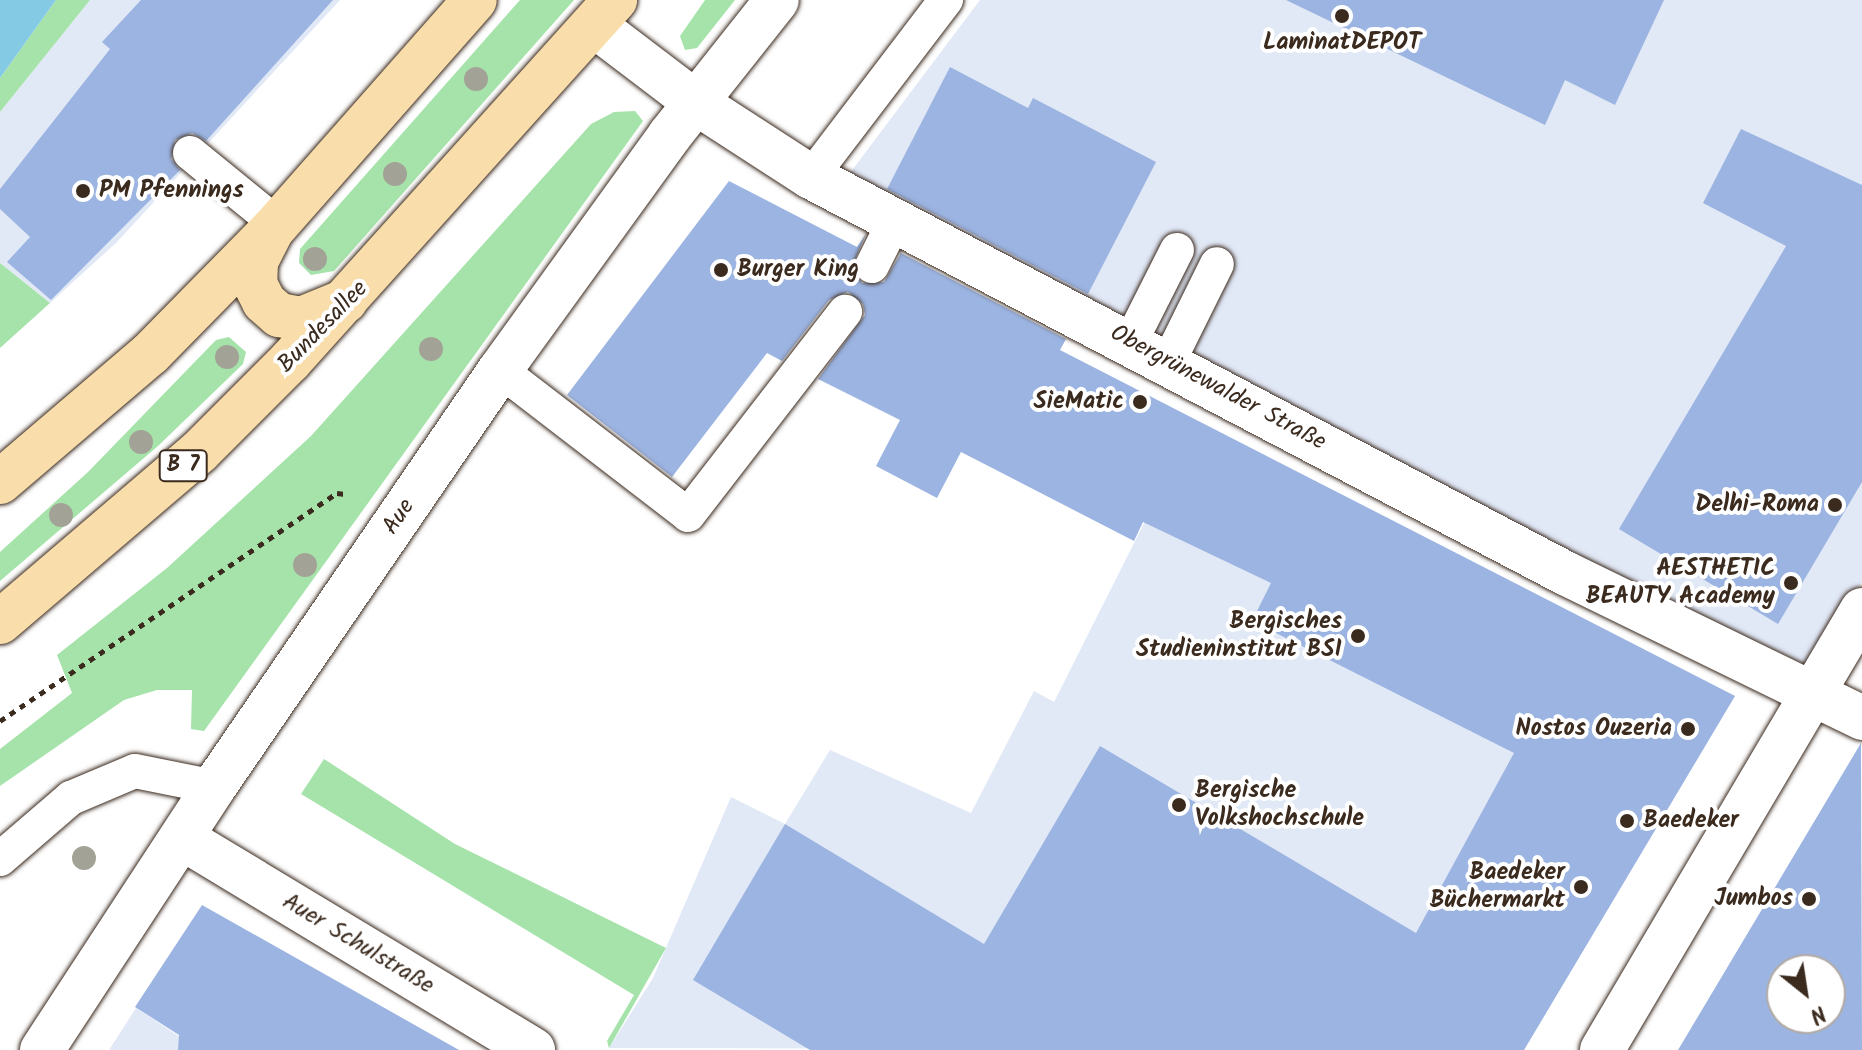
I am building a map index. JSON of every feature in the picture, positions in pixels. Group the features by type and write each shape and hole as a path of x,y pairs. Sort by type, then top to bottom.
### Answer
{"main road":[{"path":"0,482 150,354 275,226 475,0"},
{"name":"Bundesallee","path":"0,622 199,452 354,296 604,12"},
{"path":"275,226 256,261 255,284 264,302 279,315 301,319 354,296"}],"street":[{"name":"Aue","path":"42,1050 214,787 500,370 695,102 777,0"},
{"name":"Obergrünewalder Straße","path":"604,12 695,102 811,177 1131,341 1565,573 1862,718"},
{"path":"1602,1050 1862,610"},
{"name":"Auer Schulstraße","path":"182,838 533,1050"}],"lane":[{"path":"811,177 946,0"},
{"path":"190,153 275,226"},
{"path":"872,266 895,220"},
{"path":"1131,341 1177,250"},
{"path":"1169,361 1217,264"},
{"path":"500,370 688,515 845,312"},
{"path":"0,859 71,798 135,771 214,787"}],"path":[{"path":"0,721 337,493 410,501"}],"shaded area":[{"name":"PM Pfennings","path":"90,0 340,0 117,242 50,303 0,263 0,112"},
{"path":"980,0 1862,0 1862,582 1799,676 844,181"},
{"name":"Bergische Volkshochschule","path":"1196,420 1735,696 1524,1050 609,1048 653,978 731,797 785,824 830,750 971,813 1034,691 1054,702"},
{"path":"136,1008 200,1050 109,1050"}],"green space":[{"path":"56,0 90,0 0,112 0,78"},
{"path":"520,0 574,0 334,271 311,275 299,263 300,249"},
{"path":"705,0 735,0 697,48 685,50 680,36"},
{"path":"635,111 643,121 204,731 191,729 192,690 157,690 124,700 0,786 0,749 72,693 57,655 167,568 311,436 591,124 614,112"},
{"path":"0,263 50,303 0,348"},
{"path":"229,337 246,352 243,364 158,446 0,581 0,552 88,472 216,340"},
{"path":"324,759 455,844 666,948 609,1048 607,1041 634,995 301,794"}],"water":[{"path":"0,0 56,0 0,78"}],"building":[{"name":"PM Pfennings","path":"141,0 333,0 206,141 192,133 175,140 171,159 180,170 51,300 7,262 30,237 0,209 0,189 110,49 102,42"},
{"path":"1286,0 1664,0 1615,105 1565,80 1545,125"},
{"path":"950,67 1028,108 1033,98 1156,162 1088,294 887,189"},
{"path":"1741,129 1862,185 1862,482 1778,624 1619,529 1786,246 1703,203"},
{"path":"729,181 857,247 866,234 852,266 862,283 884,282 901,253 1066,339 1060,350 1735,696 1524,1050 810,1050 693,980 785,824 984,944 1100,746 1416,933 1514,753 1252,621 1271,583 1143,522 1134,541 961,452 937,498 876,466 900,420 818,379 865,315 863,304 848,292 829,300 782,361 767,353 672,477 567,395"},
{"path":"1861,743 1862,1050 1678,1050"},
{"path":"202,905 459,1050 178,1050 179,1035 135,1007"}],"place":[{"name":"LaminatDEPOT","path":"1342,16"},
{"name":"PM Pfennings","path":"83,191"},
{"name":"Burger King","path":"721,270"},
{"name":"SieMatic","path":"1140,402"},
{"name":"Delhi-Roma","path":"1835,505"},
{"name":"AESTHETIC BEAUTY Academy","path":"1791,583"},
{"name":"Bergisches Studieninstitut BSI","path":"1358,636"},
{"name":"Nostos Ouzeria","path":"1688,729"},
{"name":"Bergische Volkshochschule","path":"1179,805"},
{"name":"Baedeker","path":"1627,821"},
{"name":"Baedeker Büchermarkt","path":"1581,887"},
{"name":"Jumbos","path":"1809,899"}]}
